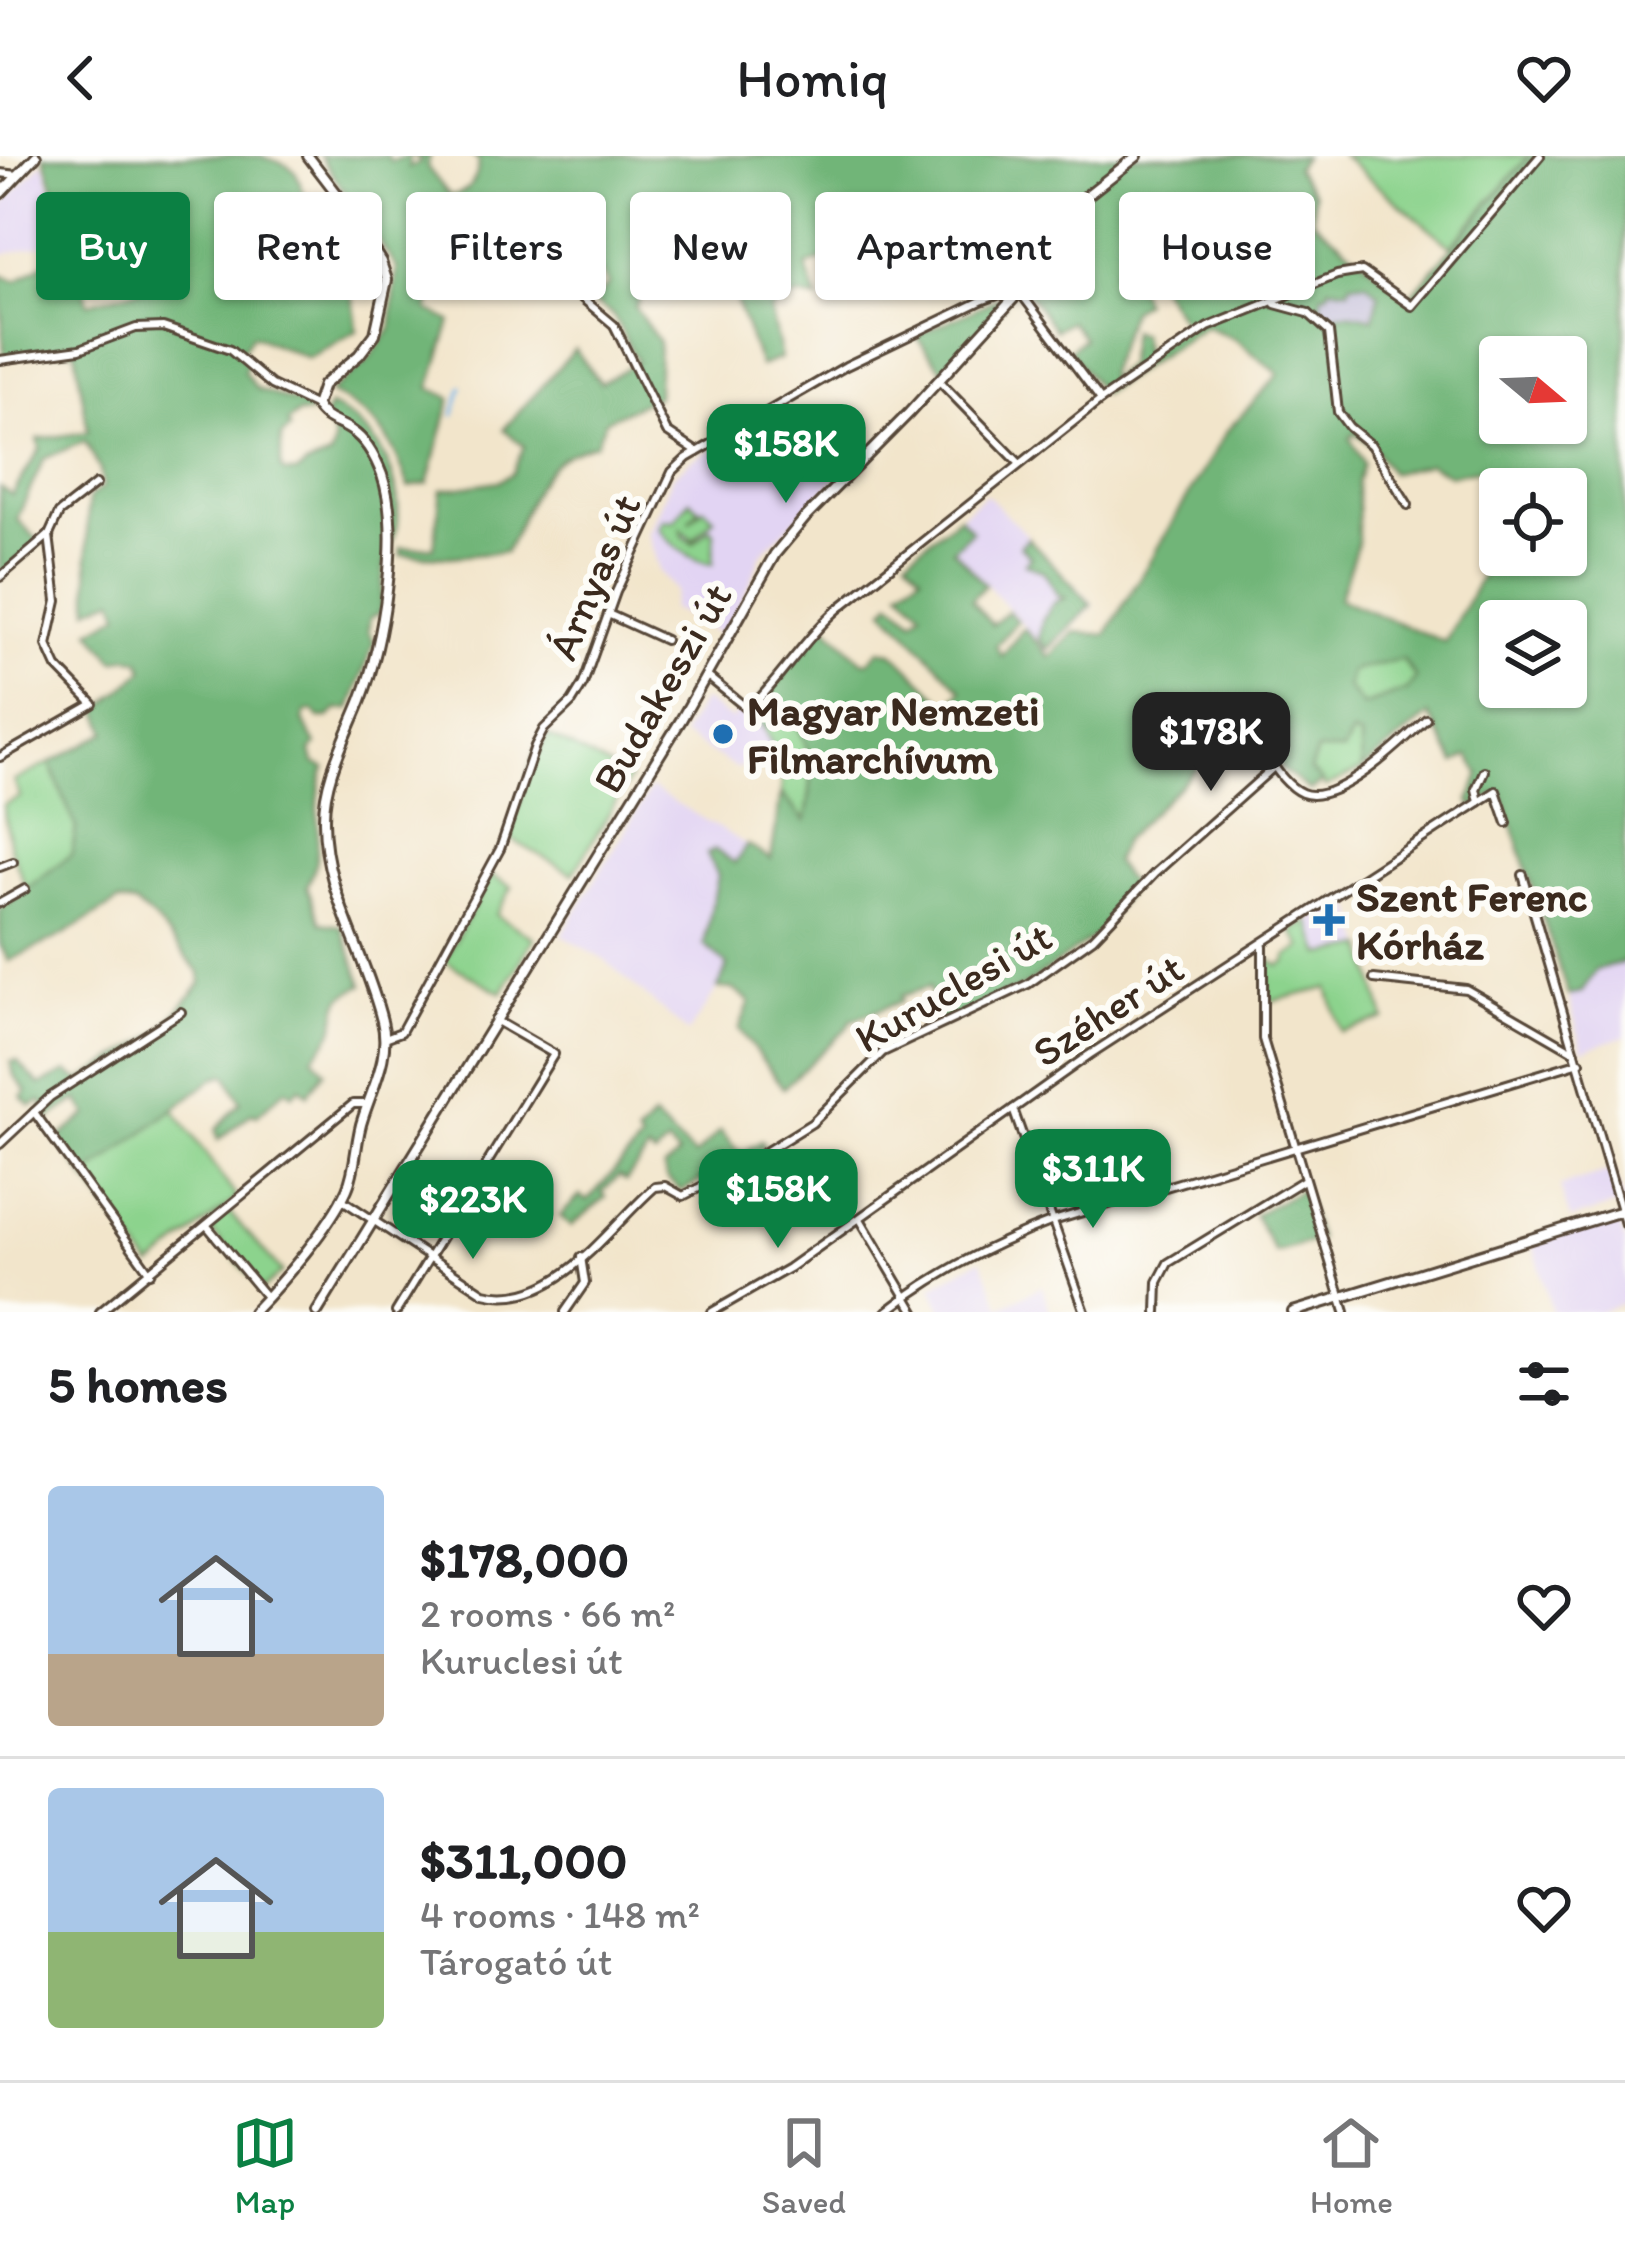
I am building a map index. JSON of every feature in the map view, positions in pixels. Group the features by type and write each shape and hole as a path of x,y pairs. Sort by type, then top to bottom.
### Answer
{"main road":[{"path":"0,194 37,156"},
{"path":"254,1312 349,1185 386,1038 330,872 323,818 328,783 363,694 377,641 389,502 382,475 365,443 316,406 323,385 359,355 375,334 387,280 344,203 308,156"},
{"name":"Budakeszi út","path":"1091,192 1137,156"},
{"name":"Budakeszi út","path":"316,1312 707,676 780,547 1012,300"},
{"path":"1293,1312 1623,1210"}],"street":[{"path":"707,676 749,710 824,621 1100,400 1208,326 1337,275 1362,271 1412,306 1540,156"},
{"path":"0,172 18,175"},
{"path":"584,300 614,326 667,433 697,452"},
{"name":"Árnyas út","path":"386,1038 401,1032 489,872 510,825 535,746 583,684 608,614 638,552 646,521 672,472 697,452 846,366 986,300"},
{"path":"1020,300 1100,400"},
{"path":"1271,303 1308,313 1329,332 1338,412 1371,445 1408,505"},
{"path":"0,359 80,349 136,328 163,327 230,350 272,386 316,406"},
{"path":"939,381 1019,463"},
{"path":"0,577 49,535 59,513 96,484"},
{"path":"0,757 93,704 57,667 47,646 57,601 49,535"},
{"path":"608,614 665,640"},
{"path":"1256,734 1275,766 1300,793 1327,793 1383,758 1426,719"},
{"name":"Kuruclesi út","path":"341,1199 484,1293 510,1297 547,1285 653,1188 665,1186 681,1196 746,1164 812,1123 884,1052 1028,984 1078,949 1275,766"},
{"path":"1479,802 1476,789 1484,771"},
{"name":"Széher út","path":"712,1312 789,1268 1104,1046 1496,791 1507,823"},
{"path":"0,867 13,862"},
{"path":"1523,875 1625,1224"},
{"path":"0,903 25,889"},
{"path":"1263,946 1263,1040 1345,1312"},
{"path":"1374,979 1446,984 1474,992 1579,1058"},
{"path":"0,1144 50,1097 181,1012"},
{"path":"396,1312 554,1054 495,1020"},
{"path":"886,1312 1021,1233 1053,1221 1296,1150 1579,1058"},
{"path":"100,1312 353,1104 368,1104"},
{"path":"1013,1109 1085,1312"},
{"path":"34,1112 150,1273"},
{"path":"1157,1312 1158,1282 1168,1263 1304,1180"},
{"path":"860,1219 915,1312"},
{"path":"208,1227 267,1298"},
{"path":"566,1312 586,1283 581,1257"}],"shaded area":[{"path":"43,162 52,192 36,192 36,246 0,255 0,208"},
{"path":"1349,283 1366,283 1379,294 1374,319 1354,313 1328,319 1320,314 1323,292 1329,287 1348,289"},
{"path":"765,420 840,474 760,555 751,582 721,635 671,608 676,591 659,570 648,533 673,476 690,461"},
{"path":"986,494 1095,605 1048,652 954,548 973,531 960,516"},
{"path":"703,700 732,720 741,707 749,710 775,745 737,769 682,735"},
{"path":"651,788 747,845 735,863 715,864 718,876 704,945 728,965 688,1033 606,961 562,935"},
{"path":"1349,895 1365,947 1321,956 1310,921"},
{"path":"1625,962 1625,1036 1583,1050 1568,995 1582,992 1595,970"},
{"path":"1614,1170 1625,1207 1625,1229 1617,1205 1570,1219 1560,1186"},
{"path":"1617,1218 1625,1243 1625,1303 1597,1312 1552,1312 1533,1244"},
{"path":"981,1259 1001,1307 1042,1286 1050,1312 943,1312 932,1287"}],"green space":[{"path":"44,156 259,156 294,171 304,192 214,192 214,300 352,300 357,331 308,358 252,335 239,355 248,363 244,372 257,389 309,407 309,414 298,414 288,422 290,429 281,437 281,470 297,473 330,457 333,438 324,421 329,406 359,425 382,451 395,483 398,525 385,563 380,613 370,618 368,631 374,642 350,709 336,710 329,718 319,718 313,710 305,713 303,721 316,745 311,751 314,763 325,768 318,800 316,858 307,886 321,923 341,926 363,985 341,1000 331,1035 313,1056 325,1071 308,1094 300,1087 293,1094 286,1089 218,1140 216,1129 241,1102 226,1074 214,1078 85,1177 57,1139 88,1115 78,1100 47,1120 39,1113 44,1106 41,1101 31,1106 22,1097 27,1092 14,1076 11,1062 17,1061 40,1085 67,1072 80,1081 160,1032 201,983 200,973 153,918 134,904 118,902 8,961 0,944 0,909 72,854 76,828 50,763 107,732 99,710 144,670 140,660 115,661 91,631 120,614 115,598 89,609 89,498 103,487 85,441 44,459 17,519 40,542 0,577 0,487 12,495 40,449 38,439 88,432 75,350 4,357 0,275 17,281 36,269 36,300 190,300 190,192 55,192"},
{"path":"320,156 387,156 391,161 410,156 409,168 421,162 415,156 430,156 427,167 447,192 406,192 406,300 431,300 428,310 451,321 430,388 451,398 428,483 409,487 381,430 329,393 366,363 391,329 397,268 382,246 382,192 345,192"},
{"path":"473,156 1304,156 1295,168 1313,192 1119,192 1119,272 1113,271 1119,280 1119,300 1143,302 1131,310 1108,381 1126,366 1131,331 1141,334 1143,355 1183,327 1168,300 1315,300 1315,221 1409,298 1529,156 1625,156 1625,962 1595,970 1582,992 1568,995 1502,794 1473,808 1470,801 1480,774 1469,756 1455,763 1429,715 1362,770 1361,737 1352,734 1343,751 1317,751 1310,770 1323,782 1310,791 1283,771 1252,726 1229,737 1123,841 1114,862 1132,886 1099,933 1028,984 940,1026 929,987 850,1021 783,1088 739,1029 750,1002 733,989 718,988 728,965 704,945 718,876 707,854 715,850 735,863 747,845 771,859 781,793 805,821 808,806 811,767 799,729 791,716 763,727 749,710 825,624 862,661 868,662 880,650 893,652 948,706 962,690 885,609 892,601 914,620 922,611 901,589 921,574 907,558 959,516 972,531 953,549 985,585 971,600 992,625 1008,611 1017,621 996,646 1002,656 1024,628 1050,657 1075,632 1106,635 1226,432 1279,374 1235,339 1205,326 1102,394 1069,350 1084,338 1070,321 1055,330 1033,300 1095,300 1095,192 815,192 815,263 806,266 815,299 791,300 791,192 630,192 630,300 639,300 635,308 659,342 657,396 606,420 596,443 568,454 550,468 505,552 401,555 401,548 434,547 441,490 499,481 512,474 524,447 504,429 575,349 600,383 637,362 613,315 593,302 606,300 606,192 462,192 477,174 479,162","holes":["1350,283 1367,283 1379,294 1374,318 1345,313 1327,319 1320,314 1322,293 1328,293 1329,287 1349,289","1355,433 1371,445 1391,473 1429,464 1450,475 1479,468 1587,468 1587,576 1481,576 1445,642 1339,599 1358,542 1357,482 1363,463 1350,438","1402,659 1416,678 1407,690 1363,706 1347,687 1351,671"]},
{"path":"1342,156 1529,156 1451,246"},
{"path":"736,300 790,300 770,310 781,358 760,366"},
{"path":"994,300 1005,304 943,371 916,336"},
{"path":"690,500 699,509 689,522 704,508 714,518 693,540 682,529 683,536 693,544 710,528 714,532 713,564 683,551 659,528 663,520 674,521"},
{"path":"1028,538 1092,605 1048,649 1039,639 1042,621 1053,603 1065,598 1044,572 1025,563 1031,557 1020,546"},
{"path":"1402,659 1416,678 1408,690 1363,706 1347,687 1351,671"},
{"path":"791,715 805,741 811,767 805,823 781,793 783,767 763,727"},
{"path":"1352,734 1361,737 1362,770 1325,787 1310,770 1317,750 1343,751"},
{"path":"548,735 630,778 573,874 509,838 536,748 541,749"},
{"path":"50,763 76,828 72,854 27,890 10,847 3,805 20,797 14,781"},
{"path":"491,875 512,887 496,915 534,938 502,993 444,961"},
{"path":"1310,921 1322,955 1365,947 1385,1019 1341,1032 1328,988 1268,1002 1269,960 1280,966 1287,962 1302,947 1292,931"},
{"path":"173,1108 237,1198 151,1267 85,1177"},
{"path":"653,1118 695,1156 720,1131 737,1150 743,1152 762,1141 764,1147 681,1191 666,1178 664,1169 678,1155 667,1144 655,1156 648,1151 626,1181 619,1176 602,1192 606,1197 571,1226 560,1216 580,1196 587,1201 641,1142 637,1136"},
{"path":"1302,1189 1319,1240 1275,1253 1254,1215"},
{"path":"227,1210 282,1272 262,1290 208,1227"}],"waterway":[{"path":"454,415 462,387"}],"place":[{"name":"Magyar Nemzeti Filmarchívum","path":"723,734"},
{"name":"Szent Ferenc Kórház","path":"1329,920"}]}
